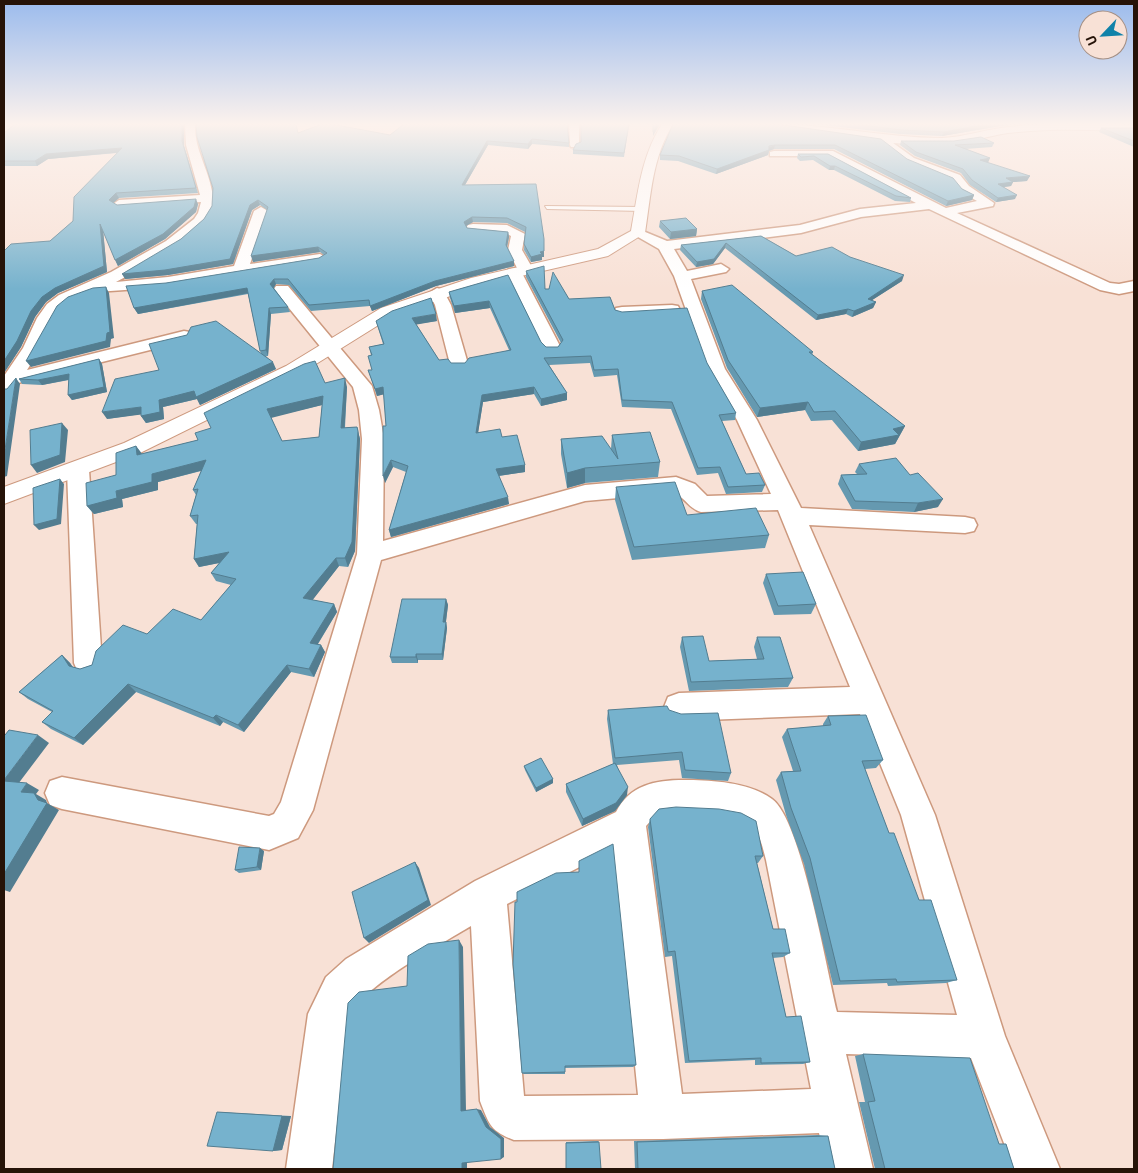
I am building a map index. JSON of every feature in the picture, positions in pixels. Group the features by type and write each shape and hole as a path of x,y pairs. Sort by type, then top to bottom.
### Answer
{"street":[{"path":"8,384 33,347 45,316 56,304 137,264 200,222 206,211 203,179"},
{"path":"4,496 78,470 132,448 293,370 387,312 437,293 520,271 603,253 641,221 644,179"},
{"path":"879,179 944,212 1106,287 1119,289 1134,286"},
{"path":"944,212 988,203 965,189 957,179"},
{"path":"119,204 206,198"},
{"path":"665,246 801,230 860,213 931,205"},
{"path":"240,270 261,211"},
{"path":"641,221 665,246 682,276 716,369 747,420 790,509 918,816 984,1038 1037,1169"},
{"path":"473,228 507,230 518,234 515,250 520,271 552,348"},
{"path":"89,289 168,282 320,258"},
{"path":"682,276 721,268"},
{"path":"62,793 268,833 286,826 296,810 370,554 373,439 369,410 362,386 282,289"},
{"path":"437,293 443,305 459,364"},
{"path":"622,312 695,308"},
{"path":"8,384 184,336"},
{"path":"78,470 88,663"},
{"path":"370,554 585,493 676,485 687,489 701,504 790,509 965,525"},
{"path":"679,707 869,700"},
{"path":"663,1117 628,824 635,810 650,800 677,795 747,804 760,811 774,827 784,860 850,1169"},
{"path":"309,1169 329,1014 340,991 360,973 488,894 628,824"},
{"path":"488,894 502,1101 507,1112 514,1118 663,1117 837,1110"},
{"path":"822,1032 984,1038"}],"lane":[{"path":"547,207 641,221"}],"building":[{"path":"92,179 193,179 196,188 116,193 109,200 117,205 196,199 194,207 163,234 115,260 100,224 104,266 55,288 42,297 31,311 17,341 4,361 4,251 11,244 50,241 73,221 74,197"},
{"path":"210,179 466,179 462,185 536,184 544,251 540,252 542,254 531,257 524,244 526,227 507,218 472,217 464,222 467,228 508,232 506,245 514,261 435,281 370,306 369,300 309,305 288,279 274,279 270,284 288,307 269,308 266,350 260,351 247,288 134,308 126,286 166,283 319,258 327,253 318,247 251,256 268,207 258,200 250,205 230,259 165,270 122,274 181,239 204,219 212,206 213,188"},
{"path":"861,179 875,179 911,198 896,196"},
{"path":"903,179 954,179 962,189 974,195 948,201"},
{"path":"971,179 1007,179 1013,182 998,184 1017,195 998,198"},
{"path":"686,218 697,229 671,232 660,221"},
{"path":"761,236 796,256 832,247 850,257 904,275 868,299 876,302 854,311 848,309 818,315 726,243 714,259 697,262 681,245"},
{"path":"544,266 545,289 549,289 553,272 569,299 610,297 615,310 622,312 687,308 707,363 736,413 719,415 746,474 759,473 765,485 728,487 720,467 698,468 672,402 622,400 618,369 594,370 591,356 544,358 567,393 541,399 534,387 482,395 476,433 500,429 502,437 517,435 525,465 496,469 508,497 389,530 408,466 391,460 383,476 383,426 386,426 383,387 375,389 368,370 372,370 368,356 372,355 369,347 384,344 376,321 392,311 431,298 436,314 412,318 439,360 448,359 451,363 465,363 469,358 511,350 489,301 454,306 449,292 508,275 541,342 546,347 558,347 563,340 526,271"},
{"path":"732,285 813,352 809,352 905,426 893,429 899,435 861,442 835,411 814,412 808,402 760,408 728,360 702,291"},
{"path":"106,287 110,332 107,333 106,341 26,361 57,306 68,297 93,288"},
{"path":"216,321 273,362 196,397 194,391 159,400 160,412 141,416 141,407 102,412 115,379 159,370 149,344 187,335 191,327"},
{"path":"99,359 104,387 68,395 69,374 38,380 19,379"},
{"path":"315,361 325,383 345,378 341,428 357,427 358,431 352,542 345,558 336,558 303,598 334,604 310,643 321,645 309,669 287,665 238,725 216,715 213,718 128,684 74,738 42,722 53,711 19,692 62,655 69,666 80,669 92,665 96,651 123,625 147,634 173,609 201,620 236,579 211,573 229,552 194,559 198,515 190,516 198,489 193,490 206,460 152,474 152,482 116,491 117,498 87,506 86,483 116,475 116,453 136,446 137,455 198,440 195,433 211,428 204,413 304,364","holes":["323,396 319,437 282,441 267,409"]},
{"path":"16,378 4,456 4,389 7,389"},
{"path":"62,423 60,455 31,465 30,430"},
{"path":"650,432 660,462 585,468 567,473 561,439 602,436 618,459 612,435"},
{"path":"896,458 910,475 918,473 943,499 918,503 855,501 841,475 867,474 859,464"},
{"path":"60,479 57,519 34,525 33,488"},
{"path":"675,482 687,515 756,508 769,535 634,547 616,487"},
{"path":"803,572 816,604 778,606 766,574"},
{"path":"402,599 446,599 443,622 446,622 442,654 390,657"},
{"path":"703,636 709,661 764,659 757,637 780,637 793,678 691,682 682,637"},
{"path":"667,706 669,710 681,714 718,713 731,773 685,770 682,752 615,758 608,710"},
{"path":"866,715 883,760 862,761 889,833 894,833 919,900 931,900 957,980 897,982 896,979 840,981 810,858 791,808 781,772 801,771 787,729 831,725 828,716"},
{"path":"9,730 38,735 4,780 4,735"},
{"path":"541,758 553,779 536,788 524,766"},
{"path":"615,763 628,787 616,803 583,819 566,784"},
{"path":"4,781 27,783 21,792 34,793 38,800 47,803 4,874"},
{"path":"676,807 719,809 741,813 756,821 763,856 755,856 773,929 785,929 790,953 772,953 786,1017 801,1016 810,1062 761,1063 761,1058 689,1061 675,951 668,952 650,819 659,809"},
{"path":"613,844 636,1065 565,1066 565,1072 522,1073 513,964 517,892 556,873 579,872 579,861"},
{"path":"239,847 260,848 257,867 235,870"},
{"path":"415,862 428,900 364,938 352,892"},
{"path":"459,940 461,1111 477,1109 486,1127 501,1139 501,1159 462,1163 462,1169 333,1169 348,1003 359,992 407,986 408,956 428,944"},
{"path":"863,1054 970,1058 999,1144 1006,1144 1014,1169 885,1169 868,1102 875,1101"},
{"path":"217,1112 282,1116 273,1151 207,1146"},
{"path":"828,1136 835,1169 638,1169 637,1142"},
{"path":"599,1142 601,1169 566,1169 566,1143"}]}
